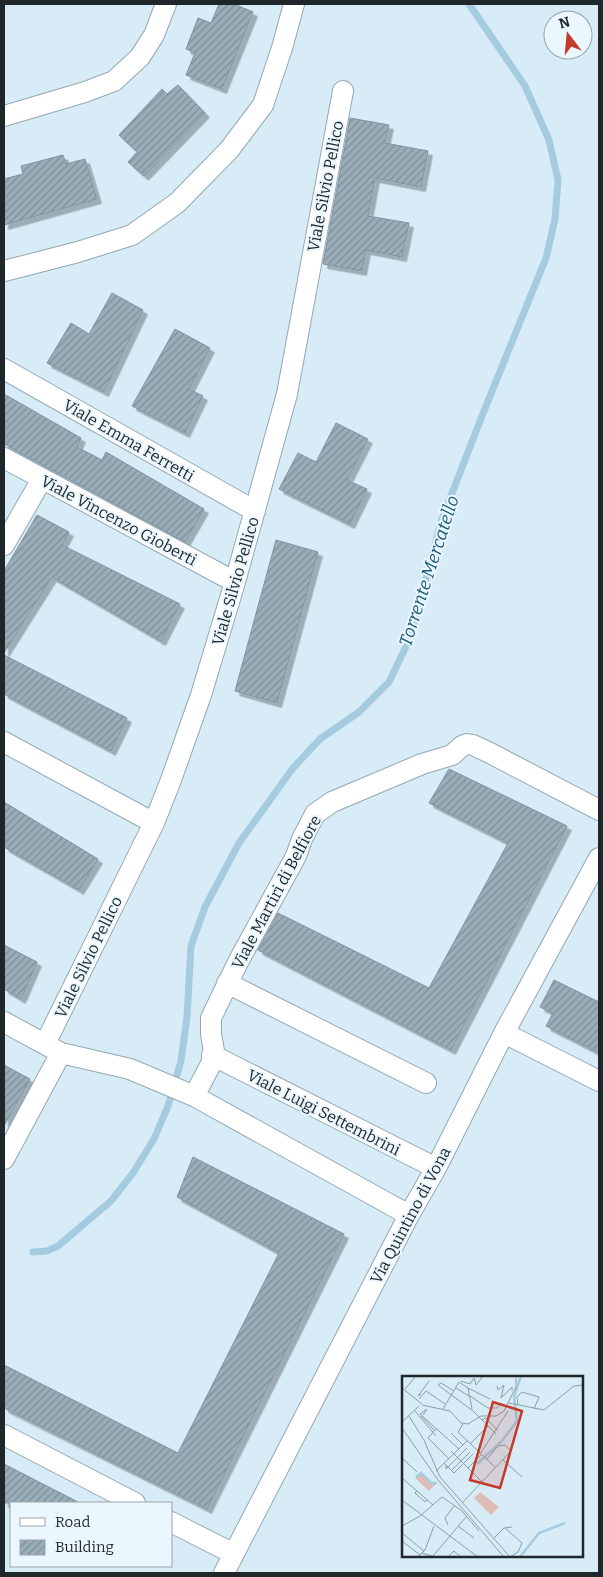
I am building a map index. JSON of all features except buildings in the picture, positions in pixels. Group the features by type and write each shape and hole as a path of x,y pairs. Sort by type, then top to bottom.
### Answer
{"street":[{"path":"4,116 85,92 114,81 140,57 154,35 166,4"},
{"path":"4,272 132,235 177,204 229,150 263,105 294,4"},
{"name":"Viale Silvio Pellico","path":"4,1159 154,823 201,695 235,582 287,394 343,91"},
{"name":"Viale Emma Ferretti","path":"4,369 255,511"},
{"name":"Viale Vincenzo Gioberti","path":"4,458 235,582"},
{"path":"4,545 42,479"},
{"path":"4,742 154,823"},
{"name":"Viale Martiri di Belfiore","path":"194,1096 210,1064 214,1051 211,1018 227,983 296,856 302,839 315,814 332,802 422,764 452,755 467,744 490,753 599,810"},
{"name":"Via Quintino di Vona","path":"224,1573 409,1215 436,1168 504,1033 599,858"},
{"name":"Viale Martiri di Belfiore","path":"227,983 426,1084"},
{"path":"4,1022 53,1048 130,1068 194,1096 409,1215"},
{"path":"504,1033 599,1081"},
{"name":"Viale Luigi Settembrini","path":"212,1056 436,1168"},
{"path":"4,1435 133,1502"},
{"path":"172,1523 234,1554"}],"waterway":[{"name":"Torrente Mercatello","path":"33,1252 47,1251 58,1246 111,1201 133,1173 154,1139 168,1106 181,1061 187,1017 191,946 205,907 239,843 293,768 320,739 359,712 389,682 410,638 442,519 546,258 555,219 558,180 549,140 525,86 469,4"}]}
